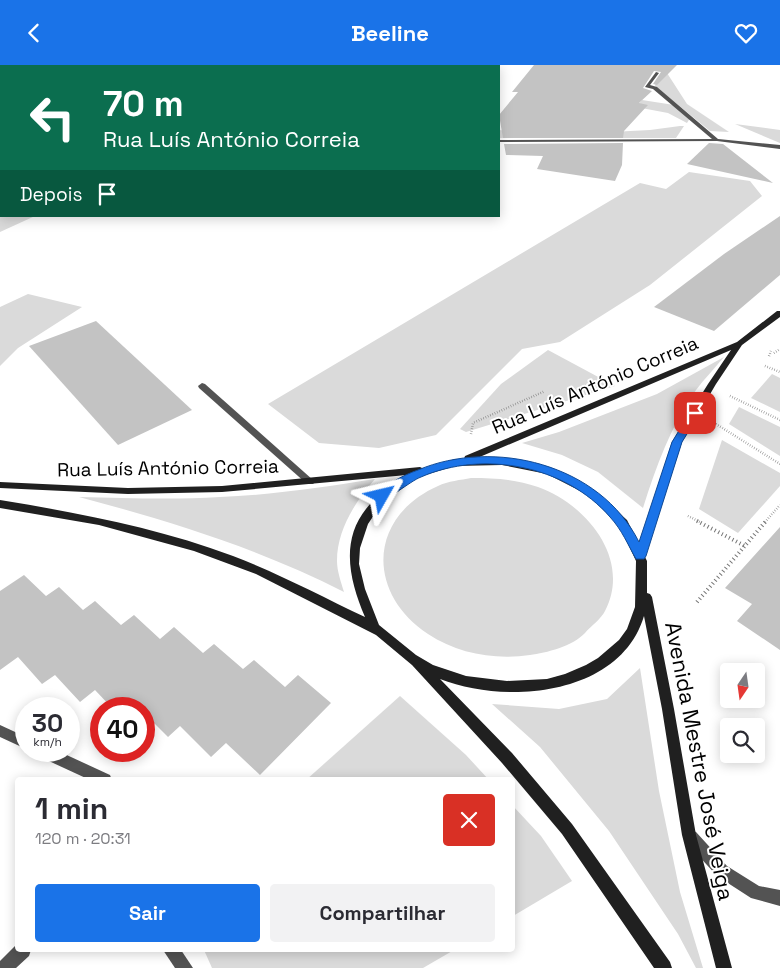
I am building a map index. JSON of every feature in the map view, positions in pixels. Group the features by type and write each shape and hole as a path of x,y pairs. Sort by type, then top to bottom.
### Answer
{"street":[{"path":"657,73 647,86 655,88 717,140"},
{"path":"500,141 717,140 780,147"},
{"name":"Rua Luís António Correia","path":"463,461 741,343 780,313"},
{"name":"Rua Luís António Correia","path":"640,556 677,442 712,384 741,343"},
{"path":"202,386 310,482"},
{"path":"375,628 357,584 354,562 355,547 362,525 382,496 406,479 426,469 463,461 492,460 520,463 550,471 594,495 614,513 628,531 640,556 645,578 645,592 638,619 622,645 605,661 577,676 563,681 539,686 499,687 478,684 438,671 413,659"},
{"name":"Rua Luís António Correia","path":"0,485 128,491 222,489 310,482 358,475 426,469"},
{"path":"0,504 55,513 176,540 260,571 375,628 413,659 507,758 567,829 664,968"},
{"name":"Avenida Mestre José Veiga","path":"645,592 668,709 689,835 724,968"},
{"path":"0,731 15,738"},
{"path":"66,762 98,777"},
{"path":"689,835 722,871 756,893 780,898"},
{"path":"4,968 22,952"},
{"path":"172,952 184,968"}],"path":[{"path":"769,355 780,349"},
{"path":"765,366 780,372"},
{"path":"471,437 473,423 545,391"},
{"path":"730,396 780,420"},
{"path":"716,424 780,464"},
{"path":"697,602 780,505"},
{"path":"688,516 745,546"}],"shaded area":[{"path":"667,73 687,104 729,132 710,131 655,86 656,82"},
{"path":"642,100 674,105 690,118 687,123 668,113 636,107"},
{"path":"735,124 780,130 780,143"},
{"path":"684,126 676,138 500,138 500,130 552,135 650,130"},
{"path":"689,172 750,181 762,196 650,285 560,342 522,349 436,435 379,448 319,443 268,404 640,183 666,189"},
{"path":"0,217 33,217 0,232"},
{"path":"28,294 82,307 18,348 0,366 0,307"},
{"path":"548,350 615,386 466,432 460,429 501,384"},
{"path":"724,357 696,390 679,418 653,477 643,508 598,472 562,455 522,443 559,432 657,394"},
{"path":"772,374 780,378 780,412 751,398"},
{"path":"739,407 780,427 780,456 729,424"},
{"path":"722,440 780,473 780,486 738,533 699,509"},
{"path":"471,478 505,479 521,482 556,495 573,506 600,536 608,553 613,572 612,591 603,614 574,642 551,651 517,656 490,656 464,651 428,634 408,617 394,598 385,577 384,556 388,536 398,516 415,500 438,486"},
{"path":"375,479 348,517 340,538 337,565 344,592 280,562 214,537 79,497 167,499 239,496"},
{"path":"640,668 659,791 680,892 703,968 696,968 678,934 609,831 540,747 492,704 559,709 607,699"},
{"path":"400,696 466,755 486,777 309,777"},
{"path":"515,808 541,836 572,881 515,915"},
{"path":"205,952 451,952 423,968 212,968"}],"building":[{"path":"534,65 677,65 657,85 653,84 661,72 654,71 643,88 652,91 639,103 648,105 624,131 623,138 503,138 500,114 518,92 512,92"},
{"path":"623,143 622,165 615,181 537,169 543,156 506,155 504,144"},
{"path":"709,143 723,144 773,183 687,164"},
{"path":"780,216 780,275 714,331 654,307 724,254"},
{"path":"96,321 192,410 118,445 29,346"},
{"path":"780,527 780,650 737,621 752,604 725,588"},
{"path":"24,575 46,596 59,587 83,610 95,601 121,625 134,615 160,639 174,627 203,653 214,644 243,669 254,660 285,687 298,675 331,703 260,775 226,743 211,757 180,726 168,737 155,724 155,697 102,697 95,690 80,702 80,697 75,697 55,675 42,684 18,657 0,670 0,591"}],"route":[{"path":"382,496 406,479 435,466 463,461 492,460 520,463 550,471 594,495 614,513 628,531 640,556 677,442 695,413"}]}
